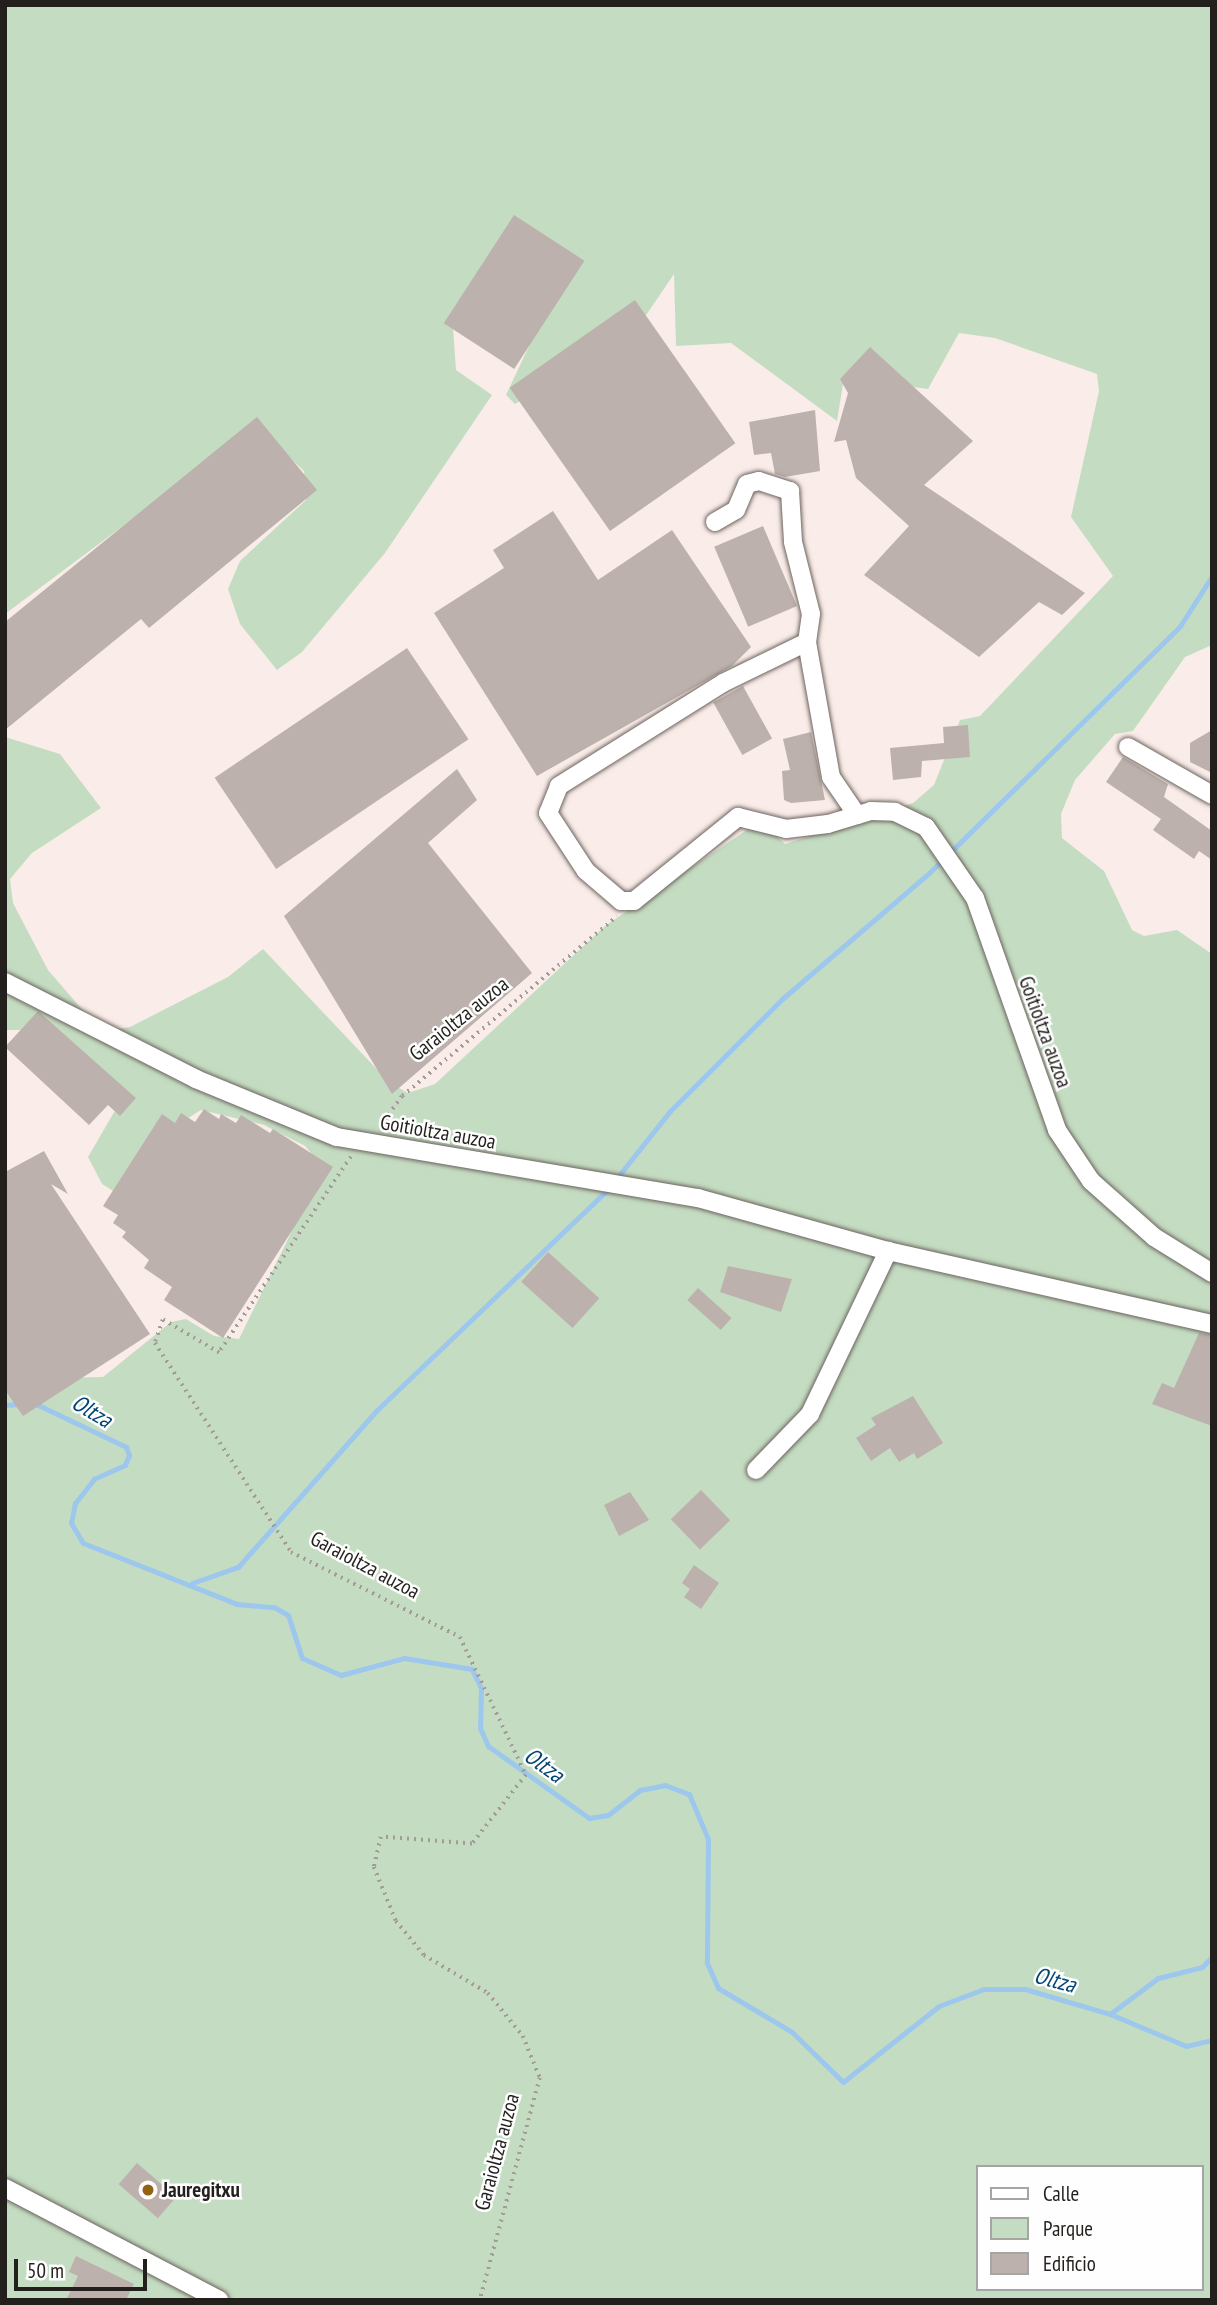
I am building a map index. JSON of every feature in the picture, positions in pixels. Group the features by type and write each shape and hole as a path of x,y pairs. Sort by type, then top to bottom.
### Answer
{"street":[{"path":"715,522 736,510 747,484 760,481 790,491 793,542 811,614 807,642 831,777 857,815"},
{"path":"634,901 621,901 586,871 548,813 549,801 559,786 723,683 807,642"},
{"path":"1128,747 1212,795"},
{"name":"Goitioltza auzoa","path":"634,901 737,817 786,829 857,815 895,812 926,827 948,853 975,898 1057,1130 1091,1181 1154,1237 1212,1273"},
{"name":"Goitioltza auzoa","path":"5,982 282,1119 369,1143 698,1198 888,1251 1212,1324"},
{"path":"756,1469 810,1414 888,1251"},
{"path":"5,2188 219,2300"}],"path":[{"name":"Garaioltza auzoa","path":"480,2300 540,2078 523,2036 488,1993 424,1955 396,1921 374,1867 381,1838 472,1844 526,1775 460,1637 291,1552 155,1343 163,1320 219,1353 344,1164 369,1143 402,1096 634,901"}],"green space":[{"path":"5,5 1212,5 1212,645 1185,657 1133,731 1115,734 1075,780 1061,814 1062,838 1104,871 1132,930 1144,936 1177,930 1212,954 1212,2300 5,2300 5,1358 48,1378 103,1377 171,1322 186,1319 214,1336 239,1339 313,1188 317,1160 305,1146 264,1125 201,1110 158,1137 118,1194 102,1184 88,1157 120,1102 35,1030 5,1030 5,737 60,754 101,808 32,853 10,879 13,903 48,970 92,1021 110,1030 130,1027 228,977 263,949 390,1083 408,1093 435,1084 605,926 760,821 785,844 913,803 934,785 960,720 980,716 1113,576 1071,517 1099,391 1097,374 995,338 959,333 928,389 844,378 837,421 731,343 676,346 674,274 636,330 515,404 506,395 563,274 453,327 456,370 492,395 385,553 302,652 277,670 240,624 228,589 240,561 306,500 304,471 277,446 135,517 5,614"}],"building":[{"path":"514,215 584,261 514,369 444,323"},
{"path":"635,300 735,443 610,531 510,388"},
{"path":"870,347 973,441 924,485 1085,593 1062,615 1039,602 979,657 864,575 909,526 856,478 846,440 834,442 848,393 840,379"},
{"path":"815,410 820,471 785,477 775,474 771,453 754,455 749,422"},
{"path":"257,417 317,490 149,628 141,619 5,730 5,622"},
{"path":"553,511 598,580 672,530 751,647 732,666 537,776 434,613 504,568 493,550"},
{"path":"763,526 797,606 748,627 714,547"},
{"path":"407,648 469,739 276,869 215,778"},
{"path":"743,686 772,738 742,755 713,702"},
{"path":"968,725 970,757 922,761 921,777 893,780 890,748 944,743 943,727"},
{"path":"1212,730 1212,773 1190,762 1190,743"},
{"path":"811,732 825,800 791,803 784,800 782,771 790,770 783,739"},
{"path":"1123,757 1168,784 1164,797 1212,831 1212,860 1199,851 1194,859 1153,830 1161,819 1106,782"},
{"path":"457,769 477,800 428,843 532,973 392,1094 284,916"},
{"path":"38,1011 136,1098 120,1116 108,1105 89,1125 5,1047"},
{"path":"204,1109 219,1119 221,1114 236,1123 241,1115 270,1133 273,1129 333,1167 223,1338 164,1300 172,1287 144,1268 149,1260 122,1237 126,1232 113,1223 118,1215 103,1206 162,1114 175,1123 181,1113 195,1122"},
{"path":"44,1151 68,1194 51,1184 150,1334 23,1416 5,1390 5,1172"},
{"path":"548,1252 599,1298 573,1328 521,1282"},
{"path":"728,1266 792,1279 781,1312 720,1292"},
{"path":"698,1288 731,1318 721,1330 687,1300"},
{"path":"1199,1333 1212,1335 1212,1426 1152,1404 1162,1383 1174,1388"},
{"path":"913,1396 943,1443 917,1459 914,1453 899,1462 890,1448 871,1461 856,1438 876,1425 871,1418"},
{"path":"701,1490 730,1520 700,1549 671,1519"},
{"path":"630,1492 649,1520 619,1536 604,1505"},
{"path":"694,1565 719,1583 701,1609 684,1597 690,1589 682,1583"},
{"name":"Jauregitxu","path":"137,2163 176,2197 158,2218 119,2184"},
{"path":"76,2256 134,2284 126,2300 66,2300 78,2276 69,2272"}],"waterway":[{"path":"616,1179 670,1111 782,999 930,872 1180,626 1212,576"},
{"path":"192,1583 238,1567 377,1410 610,1187"},
{"name":"Oltza","path":"5,1405 20,1404"},
{"name":"Oltza","path":"36,1404 126,1447 129,1455 125,1465 94,1479 75,1503 71,1523 83,1543 237,1604 274,1607 288,1615 302,1658 341,1675 404,1658 472,1669 481,1688 480,1728 488,1746 589,1818 608,1815 640,1790 665,1785 689,1794 708,1839 707,1963 718,1988 792,2032 843,2082 939,2006 984,1989 1025,1989 1110,2014 1186,2046 1212,2040"},
{"path":"1110,2014 1158,1978 1202,1967 1212,1957"}],"place":[{"name":"Jauregitxu","path":"148,2190"}]}
